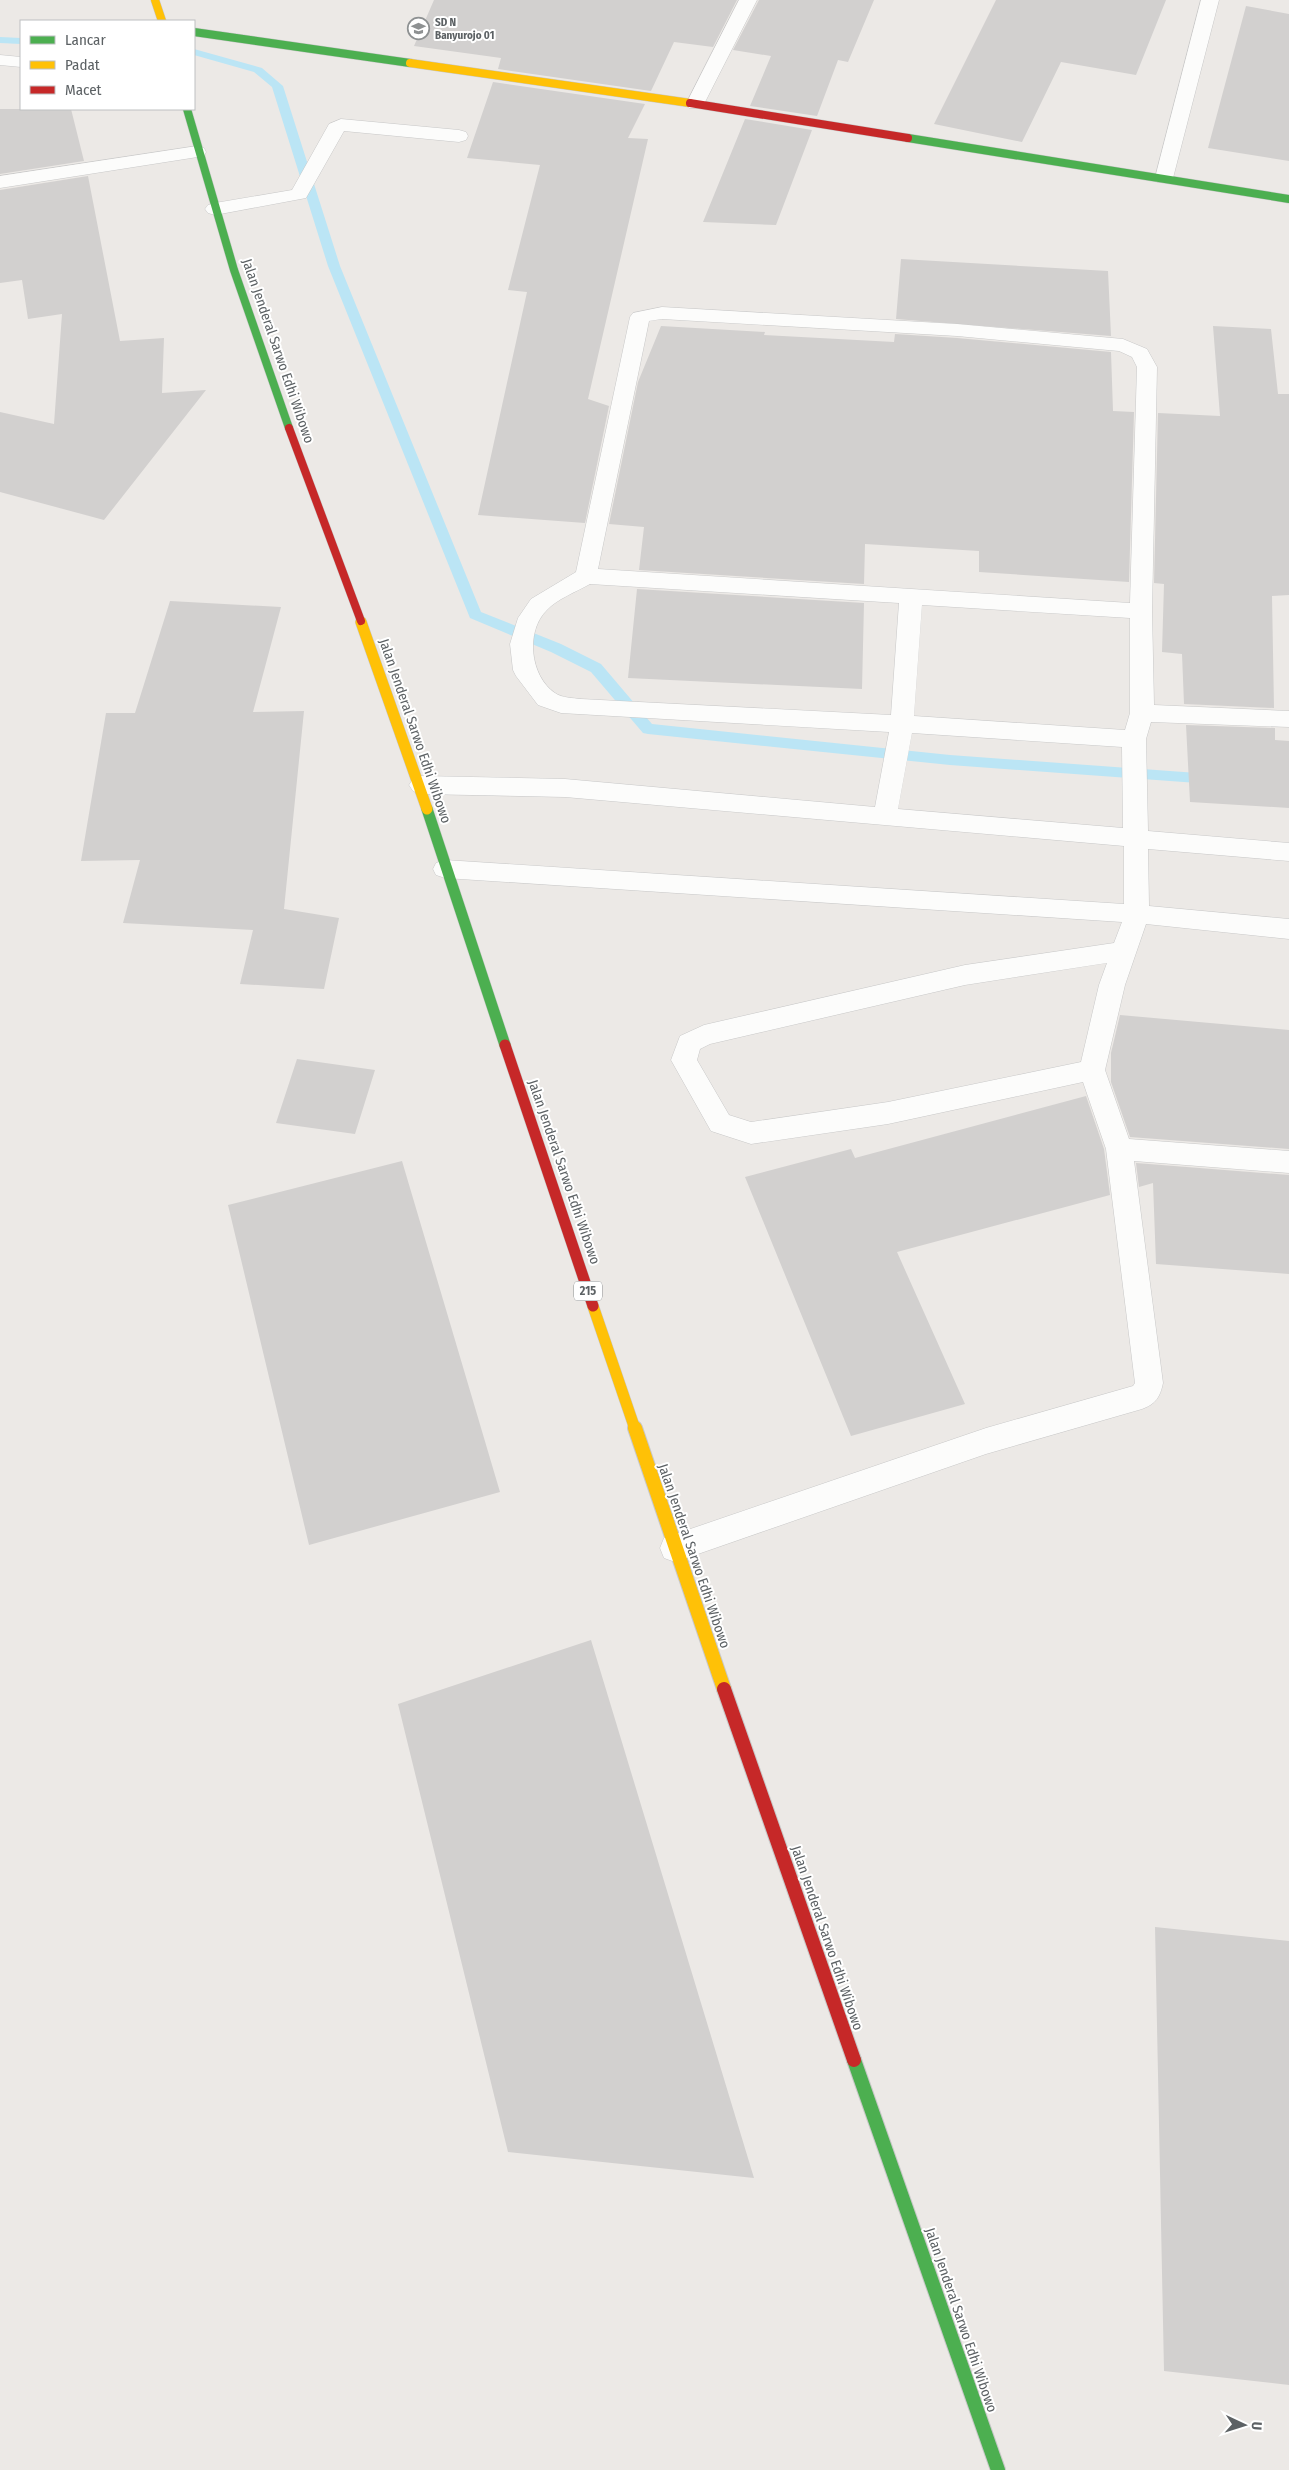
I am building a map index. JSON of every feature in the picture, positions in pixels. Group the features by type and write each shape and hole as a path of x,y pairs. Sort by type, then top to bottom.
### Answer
{"main road":[{"path":"155,0 162,20"},
{"path":"195,32 695,104 1289,199"},
{"name":"Jalan Jenderal Sarwo Edhi Wibowo","path":"187,110 197,152 250,325 421,785 445,869 675,1548 998,2470"}],"street":[{"path":"695,104 748,0"},
{"path":"1164,178 1186,86 1210,0"},
{"path":"0,60 20,62"},
{"path":"215,208 299,194 336,128 341,125 460,136"},
{"path":"0,182 197,152"},
{"path":"586,576 640,317 662,313 947,330 1123,346 1140,353 1147,368 1141,611 1142,713 1134,740 1136,914 1112,985 1092,1070 1119,1149 1149,1382 1147,1391 1142,1396 986,1440 675,1548"},
{"path":"1134,740 902,724 561,705 546,699 524,670 521,644 529,618 539,604 586,576 911,598 1141,611"},
{"path":"885,816 902,724 911,598"},
{"path":"1142,713 1289,719"},
{"path":"421,785 565,788 1289,852"},
{"path":"445,869 1136,914 1289,929"},
{"path":"1092,1070 888,1113 751,1133 720,1123 684,1060 689,1043 704,1035 964,975 1123,951"},
{"path":"1119,1149 1289,1162"}],"building":[{"path":"434,0 737,0 713,47 674,42 651,91 498,69 501,58 414,46"},
{"path":"759,0 874,0 848,62 838,60 817,116 750,106 771,56 733,50"},
{"path":"996,0 1166,0 1136,75 1061,62 1022,142 934,124"},
{"path":"1246,6 1289,14 1289,161 1208,148"},
{"path":"493,82 645,104 628,138 648,139 588,399 609,406 585,523 478,515 527,292 508,290 540,165 467,158"},
{"path":"0,109 71,110 84,161 0,174"},
{"path":"745,119 812,130 776,225 703,222"},
{"path":"88,176 120,341 164,338 162,393 206,390 104,520 0,492 0,412 54,424 62,314 28,319 22,280 0,283 0,190"},
{"path":"901,259 1108,271 1111,336 896,319"},
{"path":"661,326 765,332 764,335 894,342 895,334 1111,352 1113,411 1134,412 1129,582 979,572 979,551 865,544 864,584 639,570 644,527 609,524 638,382"},
{"path":"1213,326 1271,329 1278,394 1289,394 1289,595 1272,596 1274,708 1184,704 1182,654 1162,652 1164,584 1154,583 1158,413 1220,416"},
{"path":"637,589 864,603 862,689 628,678"},
{"path":"170,601 281,607 253,712 304,711 284,909 339,918 324,989 240,984 253,930 123,923 140,860 81,861 106,713 135,713"},
{"path":"1186,725 1275,728 1275,740 1289,741 1289,808 1190,802"},
{"path":"1120,1015 1289,1030 1289,1149 1130,1137 1111,1082 1111,1053"},
{"path":"297,1059 375,1070 355,1134 276,1123"},
{"path":"1086,1096 1104,1149 1110,1195 897,1252 965,1404 851,1436 745,1177 851,1149 855,1158"},
{"path":"402,1161 500,1492 309,1545 228,1205"},
{"path":"1136,1163 1289,1175 1289,1274 1156,1264 1153,1183 1139,1187"},
{"path":"591,1640 754,2178 508,2152 398,1704"},
{"path":"1155,1927 1289,1941 1289,2385 1164,2371"}],"waterway":[{"path":"0,40 20,41"},
{"path":"195,52 258,70 277,86 334,266 475,615 556,648 596,668 648,729 950,760 1211,779"}],"traffic: fast":[{"path":"195,32 410,63"},
{"path":"187,110 234,270 289,428"},
{"path":"908,138 1289,199"},
{"path":"427,809 505,1045"},
{"path":"854,2060 998,2470"}],"traffic: slow":[{"path":"155,0 162,20"},
{"path":"410,63 690,103"},
{"path":"361,621 427,809"},
{"path":"593,1306 724,1689"}],"traffic: jam":[{"path":"690,103 908,138"},
{"path":"289,428 361,621"},
{"path":"505,1045 593,1306"},
{"path":"724,1689 854,2060"}],"place":[{"name":"SD N Banyurojo 01","path":"419,28"}]}
